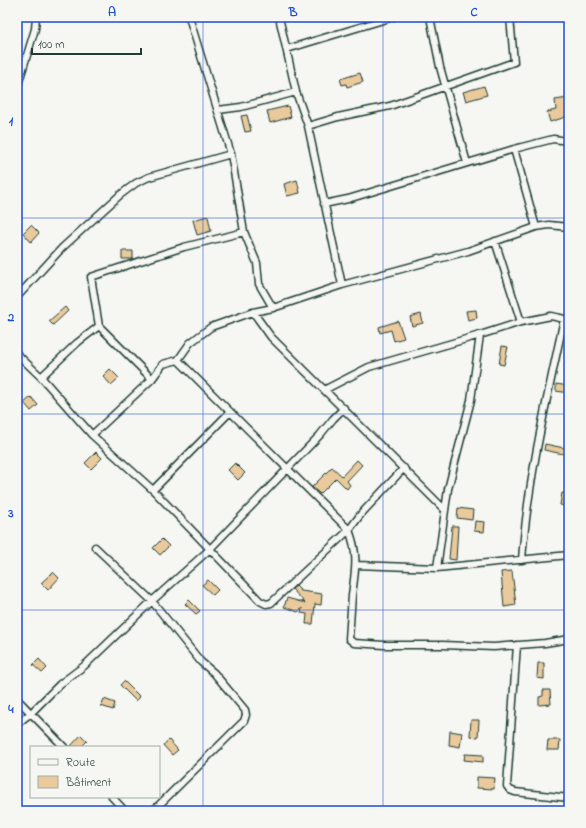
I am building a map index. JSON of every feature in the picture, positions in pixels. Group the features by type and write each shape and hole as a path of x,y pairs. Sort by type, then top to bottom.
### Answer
{"street":[{"path":"17,88 35,29 36,17"},
{"path":"190,17 231,154 244,232 257,262 259,284 273,308"},
{"path":"279,17 296,92 308,126 342,285"},
{"path":"287,49 393,17"},
{"path":"430,17 446,86 467,163"},
{"path":"308,126 338,117 390,106 514,62 510,17"},
{"path":"218,110 241,107 296,92"},
{"path":"324,204 348,199 553,139 569,141"},
{"path":"514,150 536,227"},
{"path":"17,298 62,248 120,195 136,183 148,177 231,154"},
{"path":"17,168 17,177"},
{"path":"92,435 152,379 163,364 178,360 190,343 211,327 253,312 273,308 342,285 468,251 536,227 569,227"},
{"path":"152,379 99,326 91,277 184,247 244,232"},
{"path":"495,241 521,322"},
{"path":"253,312 271,337 446,510"},
{"path":"324,390 369,367 521,322 551,316 566,319 535,453 525,520 522,560"},
{"path":"41,377 77,343 99,326"},
{"path":"438,568 448,489 471,400 480,335"},
{"path":"17,354 41,377 92,435 153,490 260,601 266,604 271,603 349,530 361,514 404,468"},
{"path":"178,360 349,530 354,546 356,565 349,640 351,642 384,645 494,647 545,643 569,639"},
{"path":"17,724 49,694 84,666 210,548 287,470 344,408"},
{"path":"153,490 230,412"},
{"path":"95,547 152,601 201,662 214,673 245,710 246,715 244,721 153,811"},
{"path":"356,565 438,568 569,555"},
{"path":"517,645 507,786 510,790 515,792 569,798"},
{"path":"17,699 63,746"},
{"path":"113,798 125,811"}],"building":[{"path":"360,73 363,82 347,87 346,84 342,85 340,79"},
{"path":"484,86 487,95 466,101 463,92"},
{"path":"568,98 569,116 550,122 547,112 556,110 555,100"},
{"path":"288,106 291,117 270,123 267,111"},
{"path":"247,115 251,131 245,132 241,116"},
{"path":"297,180 300,193 287,196 284,184"},
{"path":"208,216 211,231 197,235 193,220"},
{"path":"31,225 39,233 31,242 23,233"},
{"path":"122,251 133,251 133,259 122,259"},
{"path":"65,307 68,311 53,325 49,321"},
{"path":"476,310 477,318 468,320 466,311"},
{"path":"421,314 423,323 412,326 410,317"},
{"path":"398,321 404,338 394,341 391,330 380,333 379,327"},
{"path":"502,346 508,347 504,365 499,364"},
{"path":"110,369 119,378 111,385 103,376"},
{"path":"556,384 569,386 569,393 556,391"},
{"path":"31,397 38,405 31,411 24,403"},
{"path":"545,444 569,449 568,455 544,450"},
{"path":"96,452 102,458 91,469 85,463"},
{"path":"357,460 362,465 347,481 350,485 347,489 336,478 320,494 312,487 332,467 342,476"},
{"path":"235,463 245,473 238,480 228,470"},
{"path":"562,493 569,494 567,506 560,505"},
{"path":"458,508 473,510 472,520 457,518"},
{"path":"475,521 485,522 484,532 474,531"},
{"path":"452,526 458,526 456,560 449,559"},
{"path":"162,539 169,546 160,555 153,548"},
{"path":"512,571 516,605 504,607 501,572"},
{"path":"53,572 59,578 48,590 41,583"},
{"path":"208,580 218,590 213,595 202,585"},
{"path":"296,586 301,591 322,594 321,605 315,604 313,624 306,624 307,614 301,613 302,608 298,612 284,607 287,598 305,603 292,589"},
{"path":"189,600 200,611 196,614 185,604"},
{"path":"39,659 47,668 42,673 33,665"},
{"path":"538,663 544,663 544,679 537,678"},
{"path":"124,681 140,697 136,701 120,685"},
{"path":"543,690 550,690 551,704 539,705 539,697 543,696"},
{"path":"104,699 115,703 113,710 101,706"},
{"path":"471,720 479,720 478,737 470,736"},
{"path":"450,731 462,733 460,747 449,745"},
{"path":"81,735 87,741 82,746 71,746"},
{"path":"169,740 178,750 172,755 163,745"},
{"path":"548,740 560,740 559,750 547,750"},
{"path":"465,754 483,755 483,762 464,760"},
{"path":"477,777 495,778 494,789 477,788"}]}
